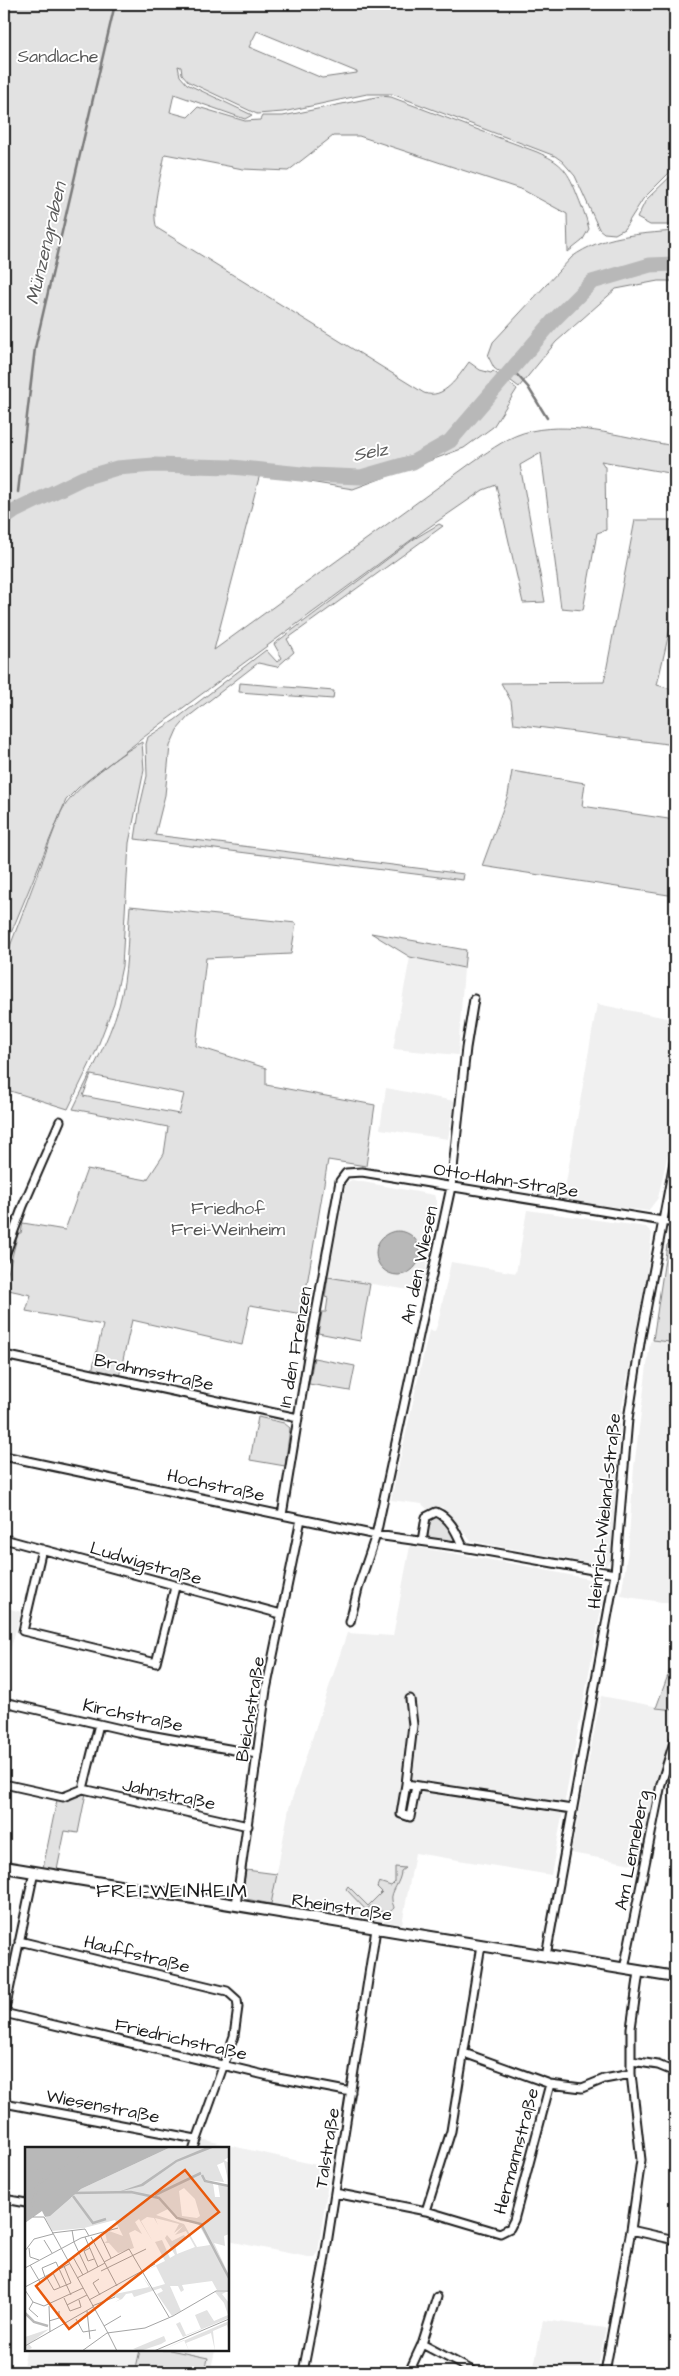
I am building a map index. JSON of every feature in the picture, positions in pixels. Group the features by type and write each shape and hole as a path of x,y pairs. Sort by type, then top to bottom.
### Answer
{"street":[{"name":"An den Wiesen","path":"350,1622 359,1585 376,1535 451,1187 466,1048 474,999"},
{"path":"4,1258 14,1228 60,1120"},
{"name":"Heinrich-Wieland-Straße","path":"546,1956 615,1574 628,1419 662,1220 675,1157"},
{"name":"Otto-Hahn-Straße","path":"340,1184 344,1175 353,1171 675,1223"},
{"name":"In den Frenzen","path":"282,1515 340,1184"},
{"name":"Brahmsstraße","path":"4,1355 298,1418"},
{"name":"Hochstraße","path":"4,1456 376,1535 463,1547 615,1574"},
{"path":"422,1541 426,1517 436,1512 448,1520 456,1530 463,1547"},
{"name":"Bleichstraße","path":"236,1905 257,1754 281,1614 302,1519"},
{"name":"Ludwigstraße","path":"4,1539 175,1587 281,1614"},
{"path":"42,1549 23,1631 156,1663 175,1587"},
{"path":"410,1699 413,1725 401,1814 410,1818 416,1786"},
{"name":"Kirchstraße","path":"4,1702 99,1724 257,1754"},
{"path":"4,1784 63,1797 83,1789 99,1724"},
{"name":"Am Lenneberg","path":"624,1969 661,1784 675,1739"},
{"path":"406,1784 572,1809"},
{"name":"Jahnstraße","path":"83,1789 248,1826"},
{"name":"Rheinstraße","path":"4,1867 675,1977"},
{"path":"4,2013 34,1872"},
{"name":"Talstraße","path":"304,2372 319,2297 376,1929"},
{"name":"Hauffstraße","path":"19,1941 227,1991 236,2000 238,2008 234,2036 229,2053 222,2064"},
{"path":"426,2211 441,2156 448,2144 480,1945"},
{"path":"605,2372 632,2230 640,2160 630,2074 632,2028 639,1972"},
{"name":"Friedrichstraße","path":"4,2013 351,2092"},
{"name":"Hermannstraße","path":"464,2053 550,2084 582,2088 604,2079 630,2074"},
{"path":"632,2061 658,2065 675,2072"},
{"path":"194,2147 222,2064"},
{"name":"Hermannstraße","path":"335,2193 426,2211 500,2233 510,2228 514,2220 550,2084"},
{"name":"Wiesenstraße","path":"4,2103 196,2139"},
{"path":"4,2199 25,2203"},
{"path":"632,2230 675,2240"},
{"path":"409,2372 422,2344 437,2297"},
{"path":"422,2344 476,2372"}],"shaded area":[{"path":"410,957 464,968 458,1055 393,1049"},
{"path":"597,1004 672,1019 675,1034 675,1121 658,1198 648,1211 563,1200"},
{"path":"386,1088 454,1101 448,1139 380,1129"},
{"path":"352,1180 434,1195 437,1203 422,1292 328,1277 346,1183"},
{"path":"527,1210 646,1227 652,1233 647,1272 620,1418 611,1555 610,1561 605,1566 471,1541 442,1507 427,1509 422,1504 391,1500 429,1330 435,1331 438,1323 451,1262 516,1273"},
{"path":"398,1231 410,1235 416,1241 420,1253 416,1265 410,1271 398,1275 386,1271 380,1265 376,1253 380,1241 386,1235"},
{"path":"675,1307 675,1604 621,1596 628,1550 634,1467 650,1342 653,1340 670,1342"},
{"path":"410,1546 520,1565 599,1581 603,1584 603,1598 551,1875 415,1853 402,1924 271,1904 289,1808 347,1633 393,1636"},
{"path":"4,1607 21,1612 7,1662 4,1662"},
{"path":"601,1696 675,1710 675,1739 643,1866 571,1853"},
{"path":"201,2139 330,2168 318,2252 313,2258 229,2241 229,2147 198,2147"},
{"path":"543,2320 606,2328 597,2372 533,2372"},
{"path":"26,2351 215,2351 210,2372 22,2372"}],"green space":[{"name":"Sandlache","path":"4,4 675,4 675,167 643,199 624,229 615,234 604,233 599,229 575,176 555,156 392,94 367,94 283,112 257,114 189,82 182,74 181,67 178,66 180,76 187,84 252,115 245,119 174,94 170,112 188,117 198,107 245,121 260,120 262,116 283,116 381,96 391,97 537,152 552,159 566,172 576,192 589,229 582,241 568,252 567,214 523,190 359,136 333,136 288,171 243,169 165,154 156,202 155,221 157,228 424,393 438,393 450,386 469,362 480,370 491,373 493,371 517,389 493,427 464,448 353,489 297,480 261,470 214,650 474,461 501,443 523,433 549,428 567,428 603,432 675,446 675,474 601,461 605,467 606,530 597,533 583,610 561,608 541,453 520,465 545,602 523,603 496,485 483,490 422,532 161,724 79,787 66,800 4,950","holes":["257,31 357,72 322,78 249,47"]},
{"path":"675,172 675,225 650,225 637,218 646,200"},
{"path":"675,231 675,281 658,281 616,289 556,342 519,387 494,368 488,356 493,342 572,257 596,244 608,240"},
{"path":"635,520 675,520 675,607 657,685 675,690 669,717 675,719 675,745 514,724 511,701 501,683 604,682"},
{"path":"439,524 443,526 287,639 294,652 277,667 258,663 188,717 177,730 170,746 165,795 155,835 464,874 463,880 135,839 147,776 146,744 148,737 175,720 266,650 277,662 282,658 274,644 414,539"},
{"path":"240,683 334,691 333,699 239,692"},
{"path":"142,742 144,770 129,843 122,966 114,1004 96,1051 68,1109 4,1089 4,962 61,812 75,793 97,773"},
{"path":"512,771 585,783 582,806 675,820 675,896 482,866 508,795"},
{"name":"Friedhof Frei-Weinheim","path":"130,906 296,923 291,954 206,958 196,1046 266,1068 266,1085 375,1105 366,1166 328,1160 302,1314 250,1305 242,1345 132,1320 119,1377 92,1371 103,1325 26,1311 31,1295 4,1289 18,1233 21,1233 23,1223 65,1230 87,1169 147,1180 164,1154 168,1127 73,1109 104,1046 119,1006 126,969","holes":["91,1075 184,1094 179,1114 83,1096"]},
{"path":"371,933 466,950 464,968 410,957"},
{"path":"675,1237 675,1307 670,1342 653,1340 667,1245"},
{"path":"328,1277 370,1284 360,1341 318,1333 322,1312 326,1312 328,1298 325,1297"},
{"path":"314,1358 355,1366 350,1391 309,1384"},
{"path":"258,1417 284,1423 290,1428 285,1466 250,1460"},
{"path":"435,1517 446,1522 453,1534 454,1542 428,1538 429,1522"},
{"path":"675,1656 675,1710 656,1708"},
{"path":"86,1793 78,1833 65,1831 57,1870 43,1868 57,1800 70,1800"},
{"path":"395,1867 405,1868 401,1871 392,1897 394,1908 389,1912 381,1911 379,1913 371,1906 366,1910 346,1889 348,1886 368,1906 382,1892 377,1887 379,1882 391,1886 395,1882"},
{"path":"246,1870 277,1874 271,1904 246,1899 242,1895"},
{"path":"140,2351 175,2351 208,2358 205,2372 135,2372"}],"waterway":[{"name":"Münzengraben","path":"18,492 35,348 115,4"},
{"name":"Selz","path":"4,519 15,511 83,478 117,468 154,465 232,467 311,475 361,477 413,462 450,441 554,320 592,282 650,265 675,264"},
{"path":"512,369 528,387 547,418"},
{"name":"Münzengraben","path":"15,511 16,503"}],"district":[{"name":"FREI-WEINHEIM","path":"172,1890"}]}
